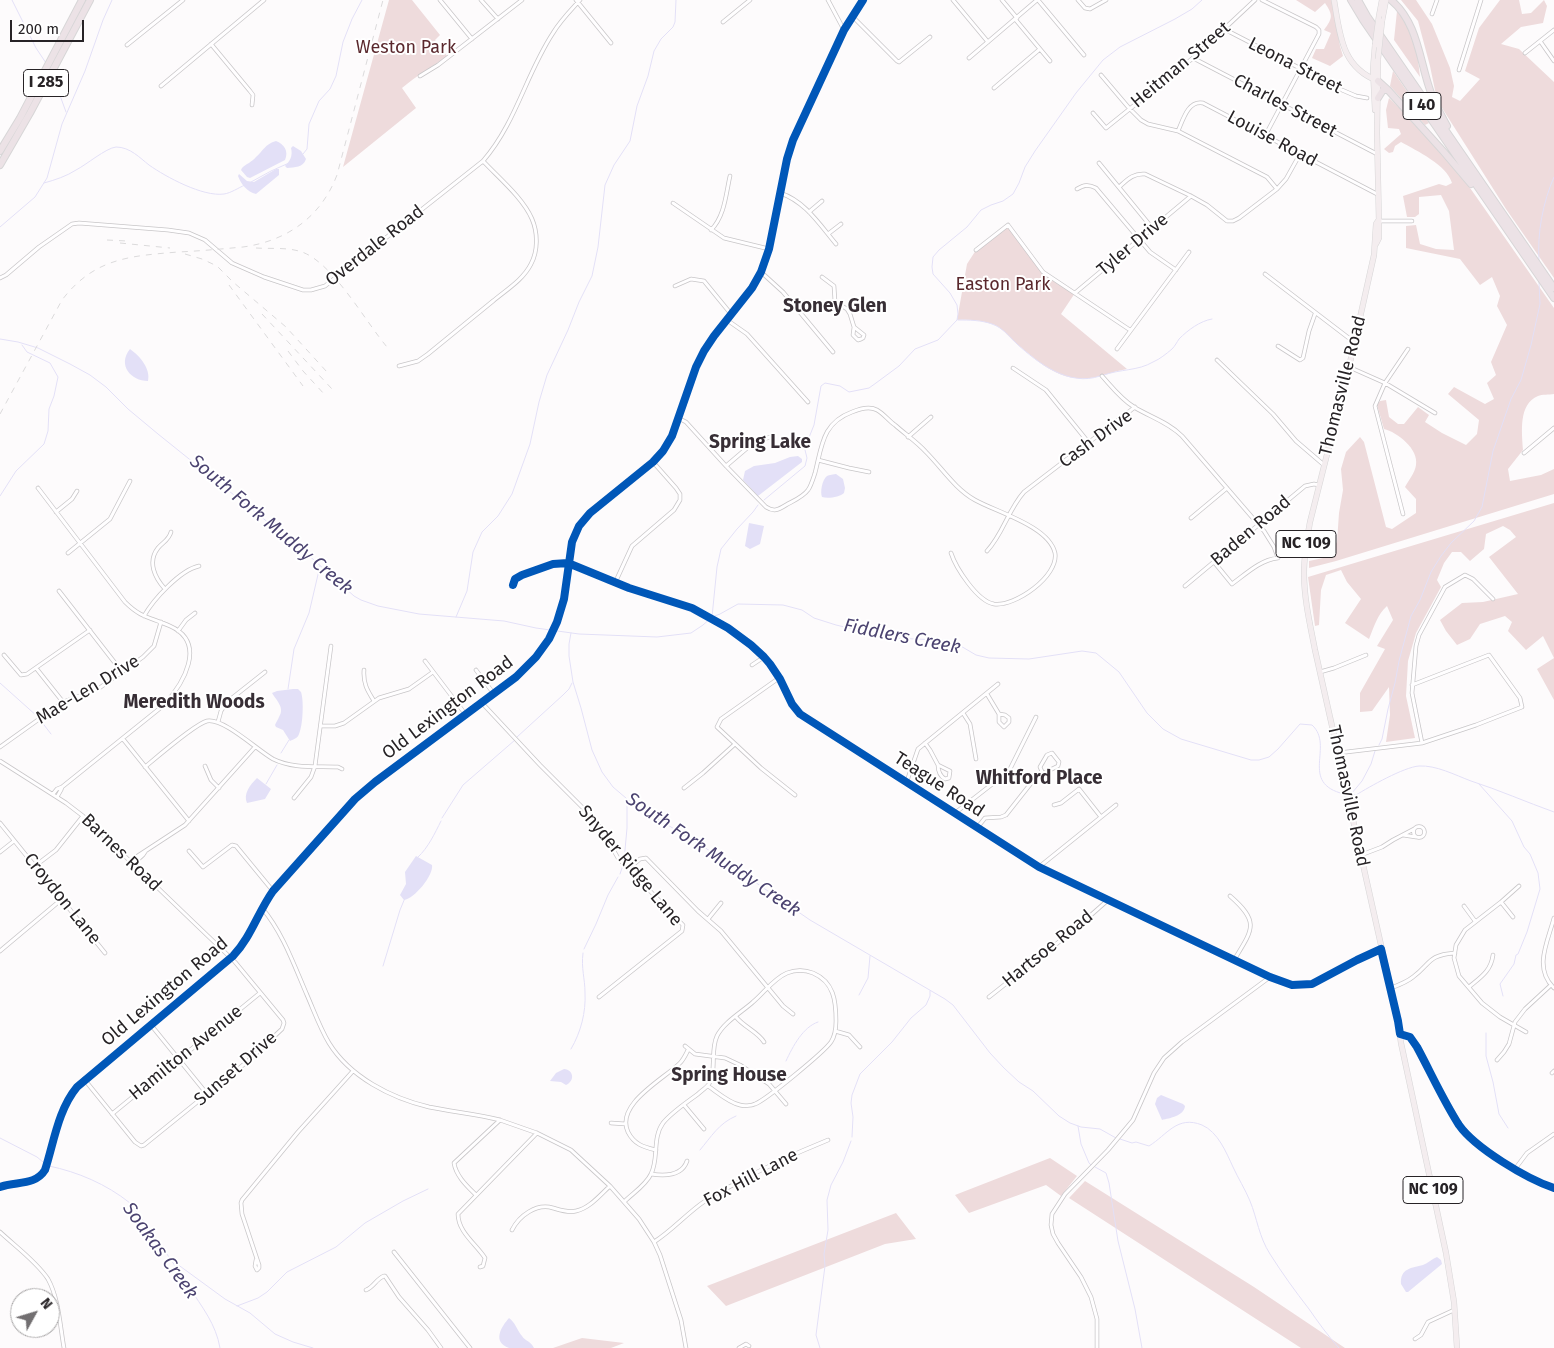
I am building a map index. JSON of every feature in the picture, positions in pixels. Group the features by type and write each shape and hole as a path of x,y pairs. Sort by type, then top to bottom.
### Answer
{"highway":[{"name":"I 285","path":"0,151 20,118 82,0"},
{"name":"I 285","path":"0,165 27,120 90,0"},
{"name":"I 40","path":"1351,0 1554,298"},
{"name":"I 40","path":"1358,0 1367,16 1554,288"},
{"path":"1391,0 1409,21 1431,93 1460,151"},
{"path":"1376,81 1388,90 1443,150 1494,211"},
{"path":"1378,98 1383,90 1388,90"}],"main road":[{"path":"1334,0 1341,39 1346,54 1357,69 1376,81"},
{"name":"Thomasville Road","path":"1377,133 1378,98 1374,53 1382,0"},
{"name":"Thomasville Road","path":"1386,0 1380,18 1376,81 1379,238 1375,246 1349,367 1305,547 1304,574 1306,602 1320,672 1446,1253 1457,1348"},
{"path":"1400,1034 1410,1037 1460,1126 1469,1136 1515,1169 1554,1188"}],"street":[{"path":"127,45 183,0"},
{"path":"161,86 264,0"},
{"path":"440,0 472,39"},
{"path":"481,0 498,19"},
{"path":"420,76 428,72 522,0"},
{"path":"723,22 750,0"},
{"path":"828,0 844,30"},
{"name":"Old Lexington Road","path":"0,1187 13,1183 30,1182 41,1176 64,1108 74,1090 84,1079 231,958 246,939 273,891 356,799 375,782 516,677 535,658 549,639 557,622 564,599 572,542 578,526 590,513 653,462 663,451 672,436 698,361 714,336 752,288 761,272 769,249 787,159 793,140 844,30 863,0"},
{"path":"953,0 988,42"},
{"path":"1002,0 1050,61"},
{"path":"969,58 1038,0 1084,55"},
{"path":"1078,0 1085,8 1090,9 1106,0"},
{"name":"Heitman Street","path":"1093,113 1106,128 1194,58 1255,0"},
{"path":"1262,0 1316,26 1319,30 1319,34 1265,136"},
{"path":"1432,14 1437,0"},
{"path":"1459,70 1481,0"},
{"path":"578,1 611,43"},
{"name":"Overdale Road","path":"0,278 72,224 79,223 189,233 205,240 237,266 284,285 310,290 328,284 483,161 494,149 510,121 537,61 552,34 561,20 578,1"},
{"path":"852,16 899,62 930,37"},
{"name":"Leona Street","path":"1224,29 1349,94 1367,98"},
{"path":"1525,53 1554,30"},
{"path":"1540,41 1554,61"},
{"path":"211,44 253,95 252,105"},
{"path":"994,88 1040,49"},
{"name":"Charles Street","path":"1194,58 1377,154"},
{"path":"1101,74 1141,120 1148,124 1178,131 1267,177 1277,189"},
{"name":"Louise Road","path":"1178,131 1189,108 1200,102 1378,194"},
{"path":"1119,187 1133,175 1145,174 1207,205 1227,221 1233,221 1277,189 1289,176 1300,154"},
{"path":"399,366 423,358 514,284 532,263 535,253 536,230 530,216 512,192 483,161"},
{"path":"1099,163 1153,229"},
{"path":"711,230 721,215 730,176"},
{"path":"1077,189 1090,185 1096,188 1150,252 1176,270"},
{"path":"780,193 795,200 809,212 836,244"},
{"name":"Tyler Drive","path":"1074,293 1191,196"},
{"path":"809,212 822,202"},
{"path":"673,203 730,241 769,249"},
{"path":"1378,221 1412,221"},
{"path":"828,234 841,224"},
{"path":"976,250 1008,225 1043,272 1130,330"},
{"path":"1117,349 1189,252"},
{"path":"761,272 794,305 833,352"},
{"path":"1265,274 1354,342"},
{"path":"822,277 834,286 835,302"},
{"path":"675,286 691,278 704,281 731,314"},
{"path":"794,305 805,301 826,305 835,302 847,309 854,327"},
{"path":"1278,346 1300,360 1315,314"},
{"path":"727,320 747,334 808,402"},
{"path":"1402,514 1375,406 1385,383 1408,349"},
{"path":"1217,360 1273,414 1296,441 1324,465"},
{"path":"1349,367 1385,383 1435,413"},
{"path":"1013,368 1046,390 1089,443"},
{"path":"1102,376 1124,400 1135,407"},
{"name":"Cash Drive","path":"987,552 998,538 1008,515 1024,492 1135,407 1176,430 1259,525 1270,539 1278,558 1257,565 1232,584 1214,562"},
{"path":"678,418 686,422 760,502 771,511 778,510 808,490 825,434 831,424 858,409 876,410 926,452 966,494 1033,528 1052,546 1055,562 1049,574 1019,599 999,604 988,602 980,596 955,565 950,553"},
{"path":"908,437 931,417"},
{"path":"1524,453 1554,428"},
{"path":"726,466 753,443 773,436"},
{"path":"818,460 869,472"},
{"path":"615,583 632,546 674,510 680,500 680,494 676,488 653,462"},
{"path":"68,553 110,518 130,482"},
{"name":"Baden Road","path":"1185,586 1305,486 1319,485"},
{"path":"38,488 125,602 144,616 178,630 185,638 189,650 189,662 184,675 176,691 164,705 56,790 55,796"},
{"path":"1191,518 1227,488"},
{"path":"56,512 72,499 77,490"},
{"path":"165,589 155,577 153,562 156,552 168,539 171,532"},
{"path":"513,585 515,579 522,575 552,564 568,563"},
{"name":"Teague Road","path":"568,563 615,583 686,606 716,620 751,645 770,664 792,704 800,714 1039,867 1234,960 1292,985 1312,984 1381,949"},
{"path":"144,616 159,594 191,568 198,566"},
{"path":"1422,743 1412,700 1416,646 1419,635 1445,587 1465,575 1473,579 1493,599"},
{"path":"59,591 122,672"},
{"path":"178,630 195,613"},
{"name":"Mae-Len Drive","path":"0,747 63,702 98,689 143,657 152,649 161,622"},
{"path":"4,655 21,675 27,674 90,630"},
{"path":"294,798 311,777 315,766 331,646"},
{"path":"1320,672 1366,655"},
{"path":"1338,753 1422,743 1522,707 1520,698 1489,656 1412,685"},
{"path":"752,665 764,658"},
{"path":"425,660 466,715"},
{"path":"36,668 63,702"},
{"path":"364,670 365,686 374,701"},
{"path":"476,670 494,694"},
{"path":"218,722 221,711 227,702 265,672"},
{"path":"321,726 335,726 344,723 382,696 409,689 433,672"},
{"path":"779,678 721,719 718,727 761,768 795,795"},
{"path":"907,781 916,753 998,684"},
{"path":"988,694 999,714"},
{"name":"Snyder Ridge Lane","path":"482,703 591,816 602,830 618,858 682,925 682,931 599,996"},
{"path":"963,713 970,724 976,759"},
{"path":"954,813 1009,771 1036,717"},
{"path":"145,767 199,725 208,721 218,722 281,762 290,765 338,767 342,769"},
{"path":"123,739 189,821"},
{"path":"684,788 735,744"},
{"path":"925,744 938,765 938,770 942,777 946,780 949,778 950,771 938,765"},
{"path":"132,862 185,826 255,747"},
{"path":"978,828 985,818 1006,815 1032,782 1043,774 1057,768 1059,762 1052,753 1046,754 1040,767 1043,774"},
{"name":"Barnes Road","path":"0,761 83,816 231,958"},
{"path":"205,766 211,780 219,788"},
{"path":"1054,805 1061,803 1078,789 1101,817"},
{"path":"1039,867 1116,805"},
{"path":"35,866 56,850 83,816"},
{"name":"Croydon Lane","path":"0,823 105,952"},
{"path":"1360,855 1374,851 1402,835 1420,826 1425,831 1422,838 1402,835"},
{"path":"1414,829 1416,837"},
{"path":"0,852 14,841"},
{"path":"189,851 203,867 232,845 236,846 273,891"},
{"path":"634,864 640,859 646,858 698,912 721,931 783,1006 792,1014"},
{"path":"1519,886 1465,930 1460,936 1454,953 1457,972 1490,1011 1526,1032"},
{"path":"1230,896 1247,912 1251,929 1234,960"},
{"path":"0,951 62,899"},
{"name":"Hartsoe Road","path":"989,997 1074,930 1108,900"},
{"path":"708,919 721,902"},
{"path":"1501,902 1513,917"},
{"path":"1464,906 1475,922"},
{"path":"262,908 274,923 285,944 325,1036 337,1054 353,1071 382,1089 414,1103 500,1120 537,1133 571,1150 625,1201 654,1242 681,1320 686,1348"},
{"path":"1497,1060 1509,1044 1514,1025 1525,1009 1552,987 1543,970 1542,957 1552,936 1554,918"},
{"path":"1390,988 1411,978 1434,958 1454,953"},
{"path":"1469,987 1488,970 1492,964 1493,955"},
{"name":"Sunset Drive","path":"112,1114 135,1142 143,1146 248,1062 284,1025 283,1020 231,958"},
{"path":"625,1201 645,1183 651,1174 657,1138 661,1127 669,1117 708,1086 713,1071 714,1045 717,1036 725,1026 779,977 792,972 808,972 820,977 828,985 834,997 836,1009 835,1031 827,1047 774,1091 755,1104 739,1105 708,1086"},
{"path":"1097,1348 1097,1319 1091,1297 1081,1277 1053,1234 1051,1225 1052,1214 1064,1195 1118,1139 1133,1120 1154,1073 1164,1058 1182,1042 1270,977"},
{"name":"Hamilton Avenue","path":"112,1114 260,993"},
{"path":"736,1017 745,1026 761,1036 764,1042"},
{"path":"150,1025 207,1094"},
{"path":"835,1031 849,1036 860,1047"},
{"path":"685,1046 695,1054 725,1058 740,1065 769,1084 786,1104"},
{"path":"656,1150 641,1147 633,1140 627,1130 628,1111 631,1106 682,1062 688,1050"},
{"path":"256,1260 242,1214 242,1200 298,1132 353,1071"},
{"path":"84,1079 112,1114"},
{"path":"684,1105 704,1129"},
{"path":"476,1195 458,1174 454,1163 500,1120"},
{"path":"611,1124 626,1124"},
{"path":"480,1267 483,1266 485,1258 471,1241 457,1217 460,1210 537,1133"},
{"path":"1515,1169 1527,1153 1554,1134"},
{"name":"Fox Hill Lane","path":"654,1242 711,1196 770,1165 828,1140"},
{"path":"651,1174 668,1176 678,1171 687,1162"},
{"path":"512,1230 529,1211 546,1206 570,1212 576,1211 588,1206 610,1186"},
{"path":"0,1232 35,1264 48,1280 56,1302 64,1348"},
{"path":"394,1252 470,1348"},
{"path":"366,1290 372,1287 379,1278 385,1276 399,1297 441,1348"},
{"path":"1415,1338 1422,1335 1428,1322 1454,1310"},
{"path":"739,1348 746,1344 749,1346"}],"green space":[{"name":"Weston Park","path":"389,0 412,0 440,35 435,40 447,56 402,88 416,108 343,167"},
{"path":"1296,0 1332,0 1343,56 1330,66 1312,58 1316,49 1324,49 1331,33 1324,30 1331,16 1325,3 1315,12"},
{"path":"1401,0 1416,0 1432,24 1450,68 1454,86 1452,97 1460,101 1480,79 1465,71 1479,28 1500,0 1519,0 1522,14 1531,13 1544,0 1547,6 1543,23 1521,27 1501,44 1519,49 1554,82 1554,278 1506,209 1437,100 1418,21"},
{"path":"1397,11 1411,33 1420,77 1394,40"},
{"path":"1393,71 1429,123 1425,125 1390,86"},
{"path":"1389,98 1410,118 1461,175 1554,308 1554,394 1538,396 1527,405 1523,420 1523,450 1508,469 1510,481 1541,475 1554,469 1554,494 1309,568 1309,561 1328,557 1337,542 1343,490 1341,469 1346,452 1360,437 1364,442 1386,527 1392,529 1416,513 1416,499 1405,487 1414,471 1416,459 1411,447 1401,437 1384,429 1377,405 1380,401 1386,400 1389,417 1398,424 1404,424 1418,407 1429,415 1425,422 1466,445 1477,434 1479,420 1448,394 1454,387 1485,404 1494,399 1487,383 1496,375 1491,362 1507,325 1497,306 1500,296 1492,277 1480,285 1460,259 1406,248 1406,226 1416,225 1420,244 1436,249 1454,250 1449,211 1441,195 1419,197 1419,214 1415,217 1407,217 1403,196 1439,184 1446,186 1452,183 1449,176 1438,164 1401,142 1395,146 1393,152 1389,153 1384,149 1401,134 1399,129 1388,128 1386,110"},
{"name":"Easton Park","path":"1008,225 1043,272 1075,293 1061,314 1127,369 1082,379 1067,377 1037,361 1015,343 1002,329 995,325 976,320 957,320 967,264 976,250"},
{"path":"1554,503 1554,658 1543,636 1526,650 1508,631 1512,622 1505,616 1480,624 1470,639 1457,645 1440,620 1462,603 1483,602 1518,594 1489,557 1516,537 1503,526 1486,534 1484,549 1470,561 1461,552 1452,552 1444,563 1437,580 1441,587 1416,633 1408,661 1406,696 1415,738 1386,742 1390,715 1389,687 1372,711 1360,712 1360,693 1385,649 1377,646 1393,620 1387,606 1378,617 1369,639 1345,623 1361,599 1347,582 1341,570 1326,575 1321,590 1319,625 1315,626 1308,577"},
{"path":"1554,658 1554,700 1537,669"},
{"path":"1050,1158 1077,1176 1061,1196 1046,1185 969,1213 955,1195"},
{"path":"1085,1181 1254,1287 1345,1348 1301,1348 1069,1198"},
{"path":"896,1213 916,1239 885,1244 726,1306 707,1286"},
{"path":"582,1338 624,1343 611,1348 553,1348"}],"shaded area":[{"path":"276,141 285,148 285,160 250,178 247,177 241,170 242,168 272,142"},
{"path":"293,146 301,151 306,159 301,166 287,168 285,166 291,158 291,148"},
{"path":"279,169 279,175 256,194 245,187 238,176 239,174 247,181 254,182"},
{"path":"130,349 144,363 148,372 148,381 136,378 128,371 125,361"},
{"path":"798,456 802,459 802,462 758,496 743,480 745,471 754,466 775,463"},
{"path":"836,474 843,479 844,493 840,496 822,497 821,492 825,478"},
{"path":"749,523 764,526 760,544 750,549 745,546"},
{"path":"298,689 301,692 303,713 298,735 290,741 283,730 275,725 281,711 280,705 272,693"},
{"path":"257,778 271,789 265,799 247,803 247,793"},
{"path":"416,856 432,865 432,869 427,880 418,891 413,896 404,900 400,895 406,884 405,872"},
{"path":"564,1069 571,1073 572,1078 569,1083 566,1085 561,1082 550,1081 556,1073"},
{"path":"1161,1095 1183,1104 1185,1106 1182,1112 1162,1120 1155,1104 1157,1098"},
{"path":"1437,1257 1441,1260 1442,1264 1406,1292 1401,1284 1402,1275 1411,1268 1423,1265"},
{"path":"509,1318 523,1338 534,1348 509,1348 501,1342 499,1338 501,1330"}],"waterway":[{"path":"12,0 36,48 46,63"},
{"path":"0,227 35,197 47,178 62,124 85,71 112,0"},
{"path":"303,154 307,149 309,124 319,101 330,89 336,76 343,42 362,0"},
{"path":"456,617 467,591 473,552 482,532 498,516 512,494 530,444 547,375 592,276 598,247 605,185 614,165 630,141 637,106 648,76 654,51 675,22 676,0"},
{"path":"764,500 805,466 807,458 805,450 814,425 821,386 825,383 840,386 849,392 869,388 899,366 915,349 938,340 957,320 957,305 950,293 933,274 933,257 967,227 981,210 1003,201 1013,194 1025,167 1035,151 1076,93 1103,60 1120,47 1192,9 1202,0"},
{"path":"53,76 66,112"},
{"path":"44,183 69,174 107,150 121,147 138,156 156,170 196,189 215,194 224,194 245,185"},
{"path":"251,182 289,163"},
{"path":"1539,261 1542,218 1554,177"},
{"path":"1379,745 1411,616 1420,600 1431,572 1441,556 1451,543 1474,521 1482,507 1493,451 1511,399 1521,380 1531,345 1540,304 1539,282"},
{"path":"1104,375 1141,367 1156,361 1172,349 1190,329 1212,319"},
{"path":"958,320 979,321 996,326 1006,332 1034,359 1066,376 1088,379 1100,376"},
{"name":"Fiddlers Creek","path":"0,339 38,348 90,375 158,434 305,552 354,596 378,606 419,614 504,621 579,634 657,637 691,633 712,617 738,604 783,605 802,610 814,618 836,625 891,638 941,640 959,645 976,655 989,658 1029,659 1082,651 1096,653 1119,672 1147,713 1163,729 1181,739 1251,760 1259,760 1269,757 1300,724 1312,725 1318,734 1320,743 1319,763 1323,782 1330,789 1344,794"},
{"path":"0,496 16,471 44,444 48,431 49,409 58,377 50,363 27,352 22,345"},
{"path":"712,617 717,567 721,549 758,505"},
{"path":"288,689 294,649 309,613 320,566"},
{"name":"South Fork Muddy Creek","path":"571,633 569,656 573,682 592,750 602,772 613,787 633,804 704,847 810,920 945,999 953,1005 1004,1068 1019,1082 1033,1091 1059,1116 1081,1127 1100,1129 1116,1138"},
{"path":"0,683 38,717"},
{"path":"517,737 563,695 572,683"},
{"path":"41,721 51,734"},
{"path":"281,753 289,740"},
{"path":"442,818 463,785 515,740"},
{"path":"1352,793 1362,781 1375,751"},
{"path":"266,784 277,765"},
{"name":"Fiddlers Creek","path":"1350,793 1356,795 1405,770 1425,766 1445,771 1554,812"},
{"path":"1479,784 1512,821 1538,873 1540,889 1527,932 1516,955 1514,964 1500,984 1503,996"},
{"path":"624,861 627,800"},
{"path":"418,857 428,845 441,821"},
{"path":"620,874 623,865"},
{"path":"584,949 618,877"},
{"path":"383,966 405,898"},
{"path":"571,1049 584,1015 583,953"},
{"path":"859,995 868,978 870,956"},
{"path":"852,1137 852,1095 860,1074 892,1042 911,1018 926,1005 930,991"},
{"path":"786,1061 795,1043 803,1033 818,1022"},
{"path":"1486,1033 1486,1056 1499,1114 1508,1128"},
{"path":"700,1150 720,1126 736,1116"},
{"name":"South Fork Muddy Creek","path":"1120,1139 1149,1146 1179,1124 1186,1123 1202,1125 1213,1132 1224,1149 1248,1197 1263,1241 1270,1254 1323,1329 1339,1348"},
{"path":"1078,1126 1081,1144 1091,1165"},
{"name":"Soakas Creek","path":"0,1138 43,1162"},
{"path":"820,1348 816,1335 828,1230 827,1200 831,1185 851,1141"},
{"name":"Soakas Creek","path":"49,1166 91,1180 111,1190 130,1203 160,1244 212,1323 220,1348"},
{"path":"1095,1167 1106,1173 1109,1183 1118,1241 1135,1309 1142,1348"},
{"path":"237,1306 258,1298 267,1292 287,1272 336,1247 365,1223 428,1189"},
{"path":"173,1261 225,1299 250,1313 275,1334 313,1348"}],"railway":[{"path":"0,414 62,300 87,275 100,267 114,262 144,255 259,244 288,233 312,215 322,203 337,175 383,0"},
{"path":"107,240 127,241"},
{"path":"120,243 170,248"},
{"path":"256,248 291,249 314,258 337,280 387,347"},
{"path":"185,254 217,266 286,327 327,372"},
{"path":"229,285 303,386"},
{"path":"262,314 332,389"},
{"path":"288,351 325,395"}],"cycle path":[{"path":"0,1187 31,1181 41,1175 45,1170 65,1106 77,1087 233,956 250,933 273,891 355,799 516,677 536,657 549,639 557,622 564,599 572,542 579,526 590,513 653,462 663,451 672,436 696,367 704,351 752,288 761,272 769,249 787,159 793,140 844,30 863,0"},
{"path":"513,585 515,579 522,575 553,564 568,563 629,588 692,608 728,628 764,657 780,679 792,704 800,714 1039,867 1270,977 1292,985 1312,984 1381,949 1400,1034 1410,1037 1417,1047 1459,1125 1477,1143 1502,1162 1530,1178 1554,1188"}],"district":[{"name":"Stoney Glen","path":"835,307"},
{"name":"Spring Lake","path":"760,443"},
{"name":"Meredith Woods","path":"194,703"},
{"name":"Whitford Place","path":"1039,779"},
{"name":"Spring House","path":"729,1076"}]}
